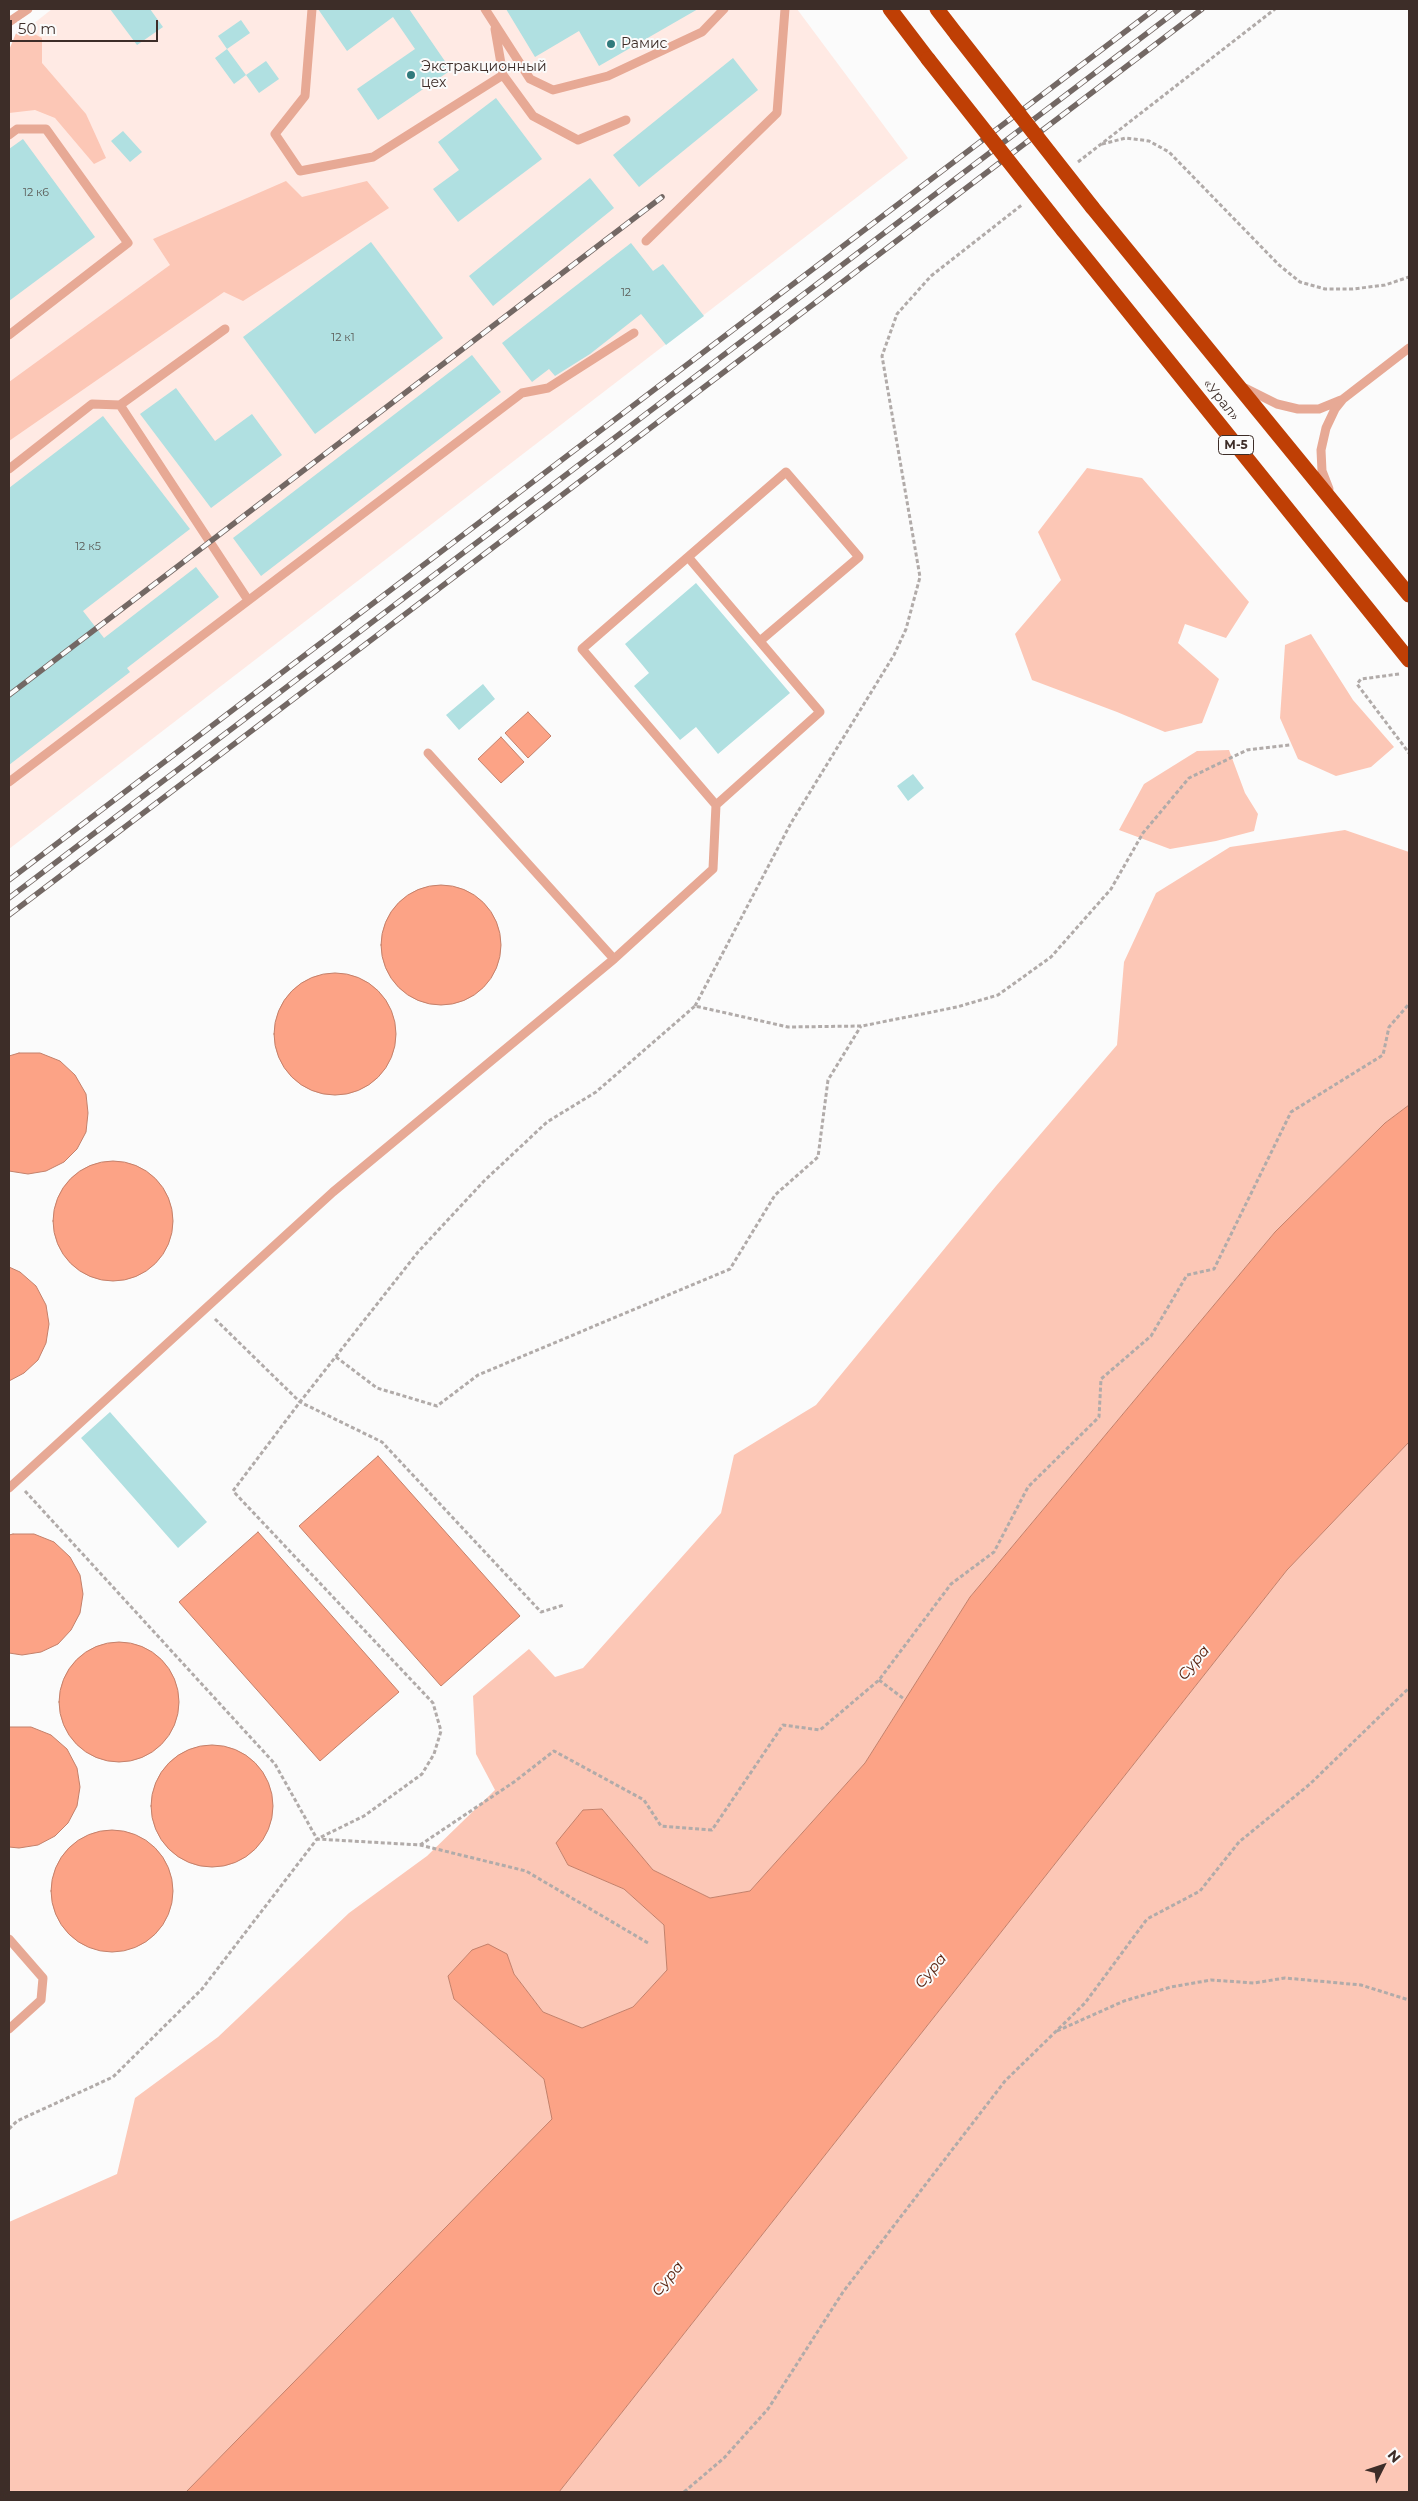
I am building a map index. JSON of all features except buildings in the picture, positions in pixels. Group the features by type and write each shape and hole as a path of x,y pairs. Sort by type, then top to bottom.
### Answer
{"highway":[{"name":"«Урал»","path":"890,9 1406,667"},
{"name":"«Урал»","path":"937,9 1092,207 1409,595"}],"lane":[{"path":"9,22 28,9"},
{"path":"312,9 305,96 275,134 300,171 373,157 503,75"},
{"path":"485,9 530,79 552,90 608,76 702,32 724,9"},
{"path":"646,241 777,113 785,9"},
{"path":"494,24 503,75 534,116 578,140 626,120"},
{"path":"9,135 17,129 46,129 128,244 9,335"},
{"path":"9,469 92,404 120,405 225,330"},
{"path":"9,782 522,392 548,388 634,333"},
{"path":"1338,508 1325,482 1321,460 1321,450 1326,428 1335,409 1343,399 1409,348"},
{"path":"1234,380 1258,395 1287,407 1318,409 1343,399"},
{"path":"120,405 248,600"},
{"path":"9,1488 333,1192 614,959 713,869 716,805 582,649 786,472 859,557 760,642"},
{"path":"688,557 820,712 716,805"},
{"path":"428,753 614,959"},
{"path":"9,1939 43,1978 41,2000 9,2029"}],"path":[{"path":"1076,163 1274,9"},
{"path":"1099,145 1126,138 1149,141 1169,152 1279,265 1300,282 1325,289 1353,289 1385,285 1409,277"},
{"path":"9,2129 17,2121 113,2077 202,1988 317,1839 364,1816 422,1774 434,1754 440,1731 433,1703 233,1492 300,1402 418,1252 484,1181 547,1122 596,1092 695,1006 791,823 894,655 906,629 920,577 882,356 898,314 931,276 1030,199"},
{"path":"1406,667 1361,679 1357,684 1409,753"},
{"path":"695,1006 788,1027 862,1026 957,1007 998,995 1051,957 1075,930 1111,889 1142,833 1189,778 1246,750 1290,745"},
{"path":"420,1845 514,1782 554,1751 644,1800 661,1826 712,1830 783,1725 820,1730 879,1680 951,1584 994,1552 1028,1487 1098,1417 1100,1379 1151,1336 1187,1275 1214,1269 1291,1112 1383,1055 1389,1028 1409,1004"},
{"path":"336,1357 377,1388 438,1406 478,1375 730,1269 774,1196 818,1157 828,1080 862,1026"},
{"path":"205,1310 300,1402 382,1442 541,1612 564,1605"},
{"path":"16,1482 275,1764 317,1839"},
{"path":"879,1680 904,1700"},
{"path":"684,2492 724,2458 768,2409 843,2292 1005,2081 1085,2003 1147,1919 1200,1891 1239,1842 1310,1784 1409,1688"},
{"path":"317,1839 420,1845 526,1871 648,1943"},
{"path":"1054,2032 1124,2001 1171,1987 1211,1980 1254,1983 1285,1978 1360,1984 1409,2000"}],"shaded area":[{"path":"52,9 797,9 908,158 9,849 9,112 28,28"},
{"path":"19,26 42,38 42,63 86,114 106,158 94,164 55,118 35,110 9,113 9,50"},
{"path":"286,181 302,197 367,181 389,208 243,301 224,292 9,441 9,382 170,265 153,239"},
{"path":"1087,468 1142,478 1249,602 1226,638 1185,624 1178,643 1219,679 1202,723 1165,732 1032,680 1015,634 1061,580 1038,532"},
{"path":"1311,634 1353,700 1394,747 1371,767 1336,776 1298,759 1280,718 1285,645"},
{"path":"1229,750 1245,793 1258,814 1254,831 1216,841 1170,849 1119,830 1144,784 1197,751"},
{"path":"1345,830 1409,852 1409,1105 1385,1123 1275,1232 970,1597 865,1763 750,1891 710,1898 653,1870 602,1809 583,1810 556,1844 568,1865 624,1889 664,1925 667,1970 633,2007 582,2028 543,2012 514,1974 507,1954 472,1950 448,1976 454,1999 544,2079 553,2119 186,2492 9,2492 9,2222 117,2174 135,2098 218,2037 349,1913 427,1856 495,1790 476,1754 473,1696 529,1649 555,1677 583,1668 721,1513 734,1455 816,1405 996,1186 1117,1045 1124,962 1156,893 1230,847"},
{"path":"1409,1442 1409,2492 559,2492 1287,1570"}],"water":[{"path":"528,712 551,736 528,758 505,733"},
{"path":"501,737 524,762 501,783 478,759"},
{"path":"441,885 464,889 484,902 497,922 501,945 497,968 484,988 464,1001 441,1005 418,1001 398,988 385,968 381,945 385,922 398,902 418,889"},
{"path":"335,973 358,978 378,991 391,1011 396,1034 391,1057 378,1077 358,1090 335,1095 312,1090 292,1077 279,1057 274,1034 279,1011 292,991 312,978"},
{"path":"19,1053 40,1053 60,1061 75,1075 86,1094 88,1113 86,1132 77,1149 64,1162 46,1171 28,1174 9,1171 9,1056"},
{"name":"Сура","path":"1409,1105 1409,1442 1287,1570 559,2492 186,2492 552,2119 544,2079 454,1999 448,1976 472,1950 488,1944 507,1954 514,1974 543,2012 582,2028 633,2007 667,1970 664,1925 624,1889 568,1865 556,1843 583,1810 602,1809 653,1870 710,1898 750,1891 865,1763 970,1597 1275,1232 1385,1123"},
{"path":"113,1161 136,1165 156,1178 169,1198 173,1221 169,1244 156,1264 136,1277 113,1281 90,1277 70,1264 57,1244 53,1221 57,1198 70,1178 90,1165"},
{"path":"9,1267 20,1272 36,1286 46,1305 49,1324 46,1343 38,1360 24,1373 9,1381"},
{"path":"378,1456 520,1616 441,1686 299,1526"},
{"path":"258,1532 399,1692 320,1761 179,1602"},
{"path":"34,1534 54,1542 70,1557 80,1575 83,1594 80,1613 71,1630 58,1644 41,1652 22,1655 9,1653 9,1535"},
{"path":"119,1642 142,1646 162,1659 175,1679 179,1702 175,1725 162,1745 142,1758 119,1762 96,1758 76,1745 63,1725 59,1702 63,1679 76,1659 96,1646"},
{"path":"9,1727 31,1727 51,1735 67,1749 77,1768 80,1787 77,1806 68,1823 55,1836 38,1845 19,1848 9,1847"},
{"path":"212,1745 235,1750 255,1763 268,1783 273,1806 268,1829 255,1849 235,1862 212,1867 189,1862 169,1849 156,1829 151,1806 156,1783 169,1763 189,1750"},
{"path":"112,1830 135,1835 155,1848 168,1868 173,1891 168,1914 155,1934 135,1947 112,1952 89,1947 69,1934 56,1914 51,1891 56,1868 69,1848 89,1835"}],"railway":[{"path":"9,880 1155,9"},
{"path":"9,898 1179,9"},
{"path":"9,915 1202,9"},
{"path":"9,695 662,197"}],"place":[{"name":"Рамис","path":"611,44"},
{"name":"Экстракционный цех","path":"411,75"}]}
